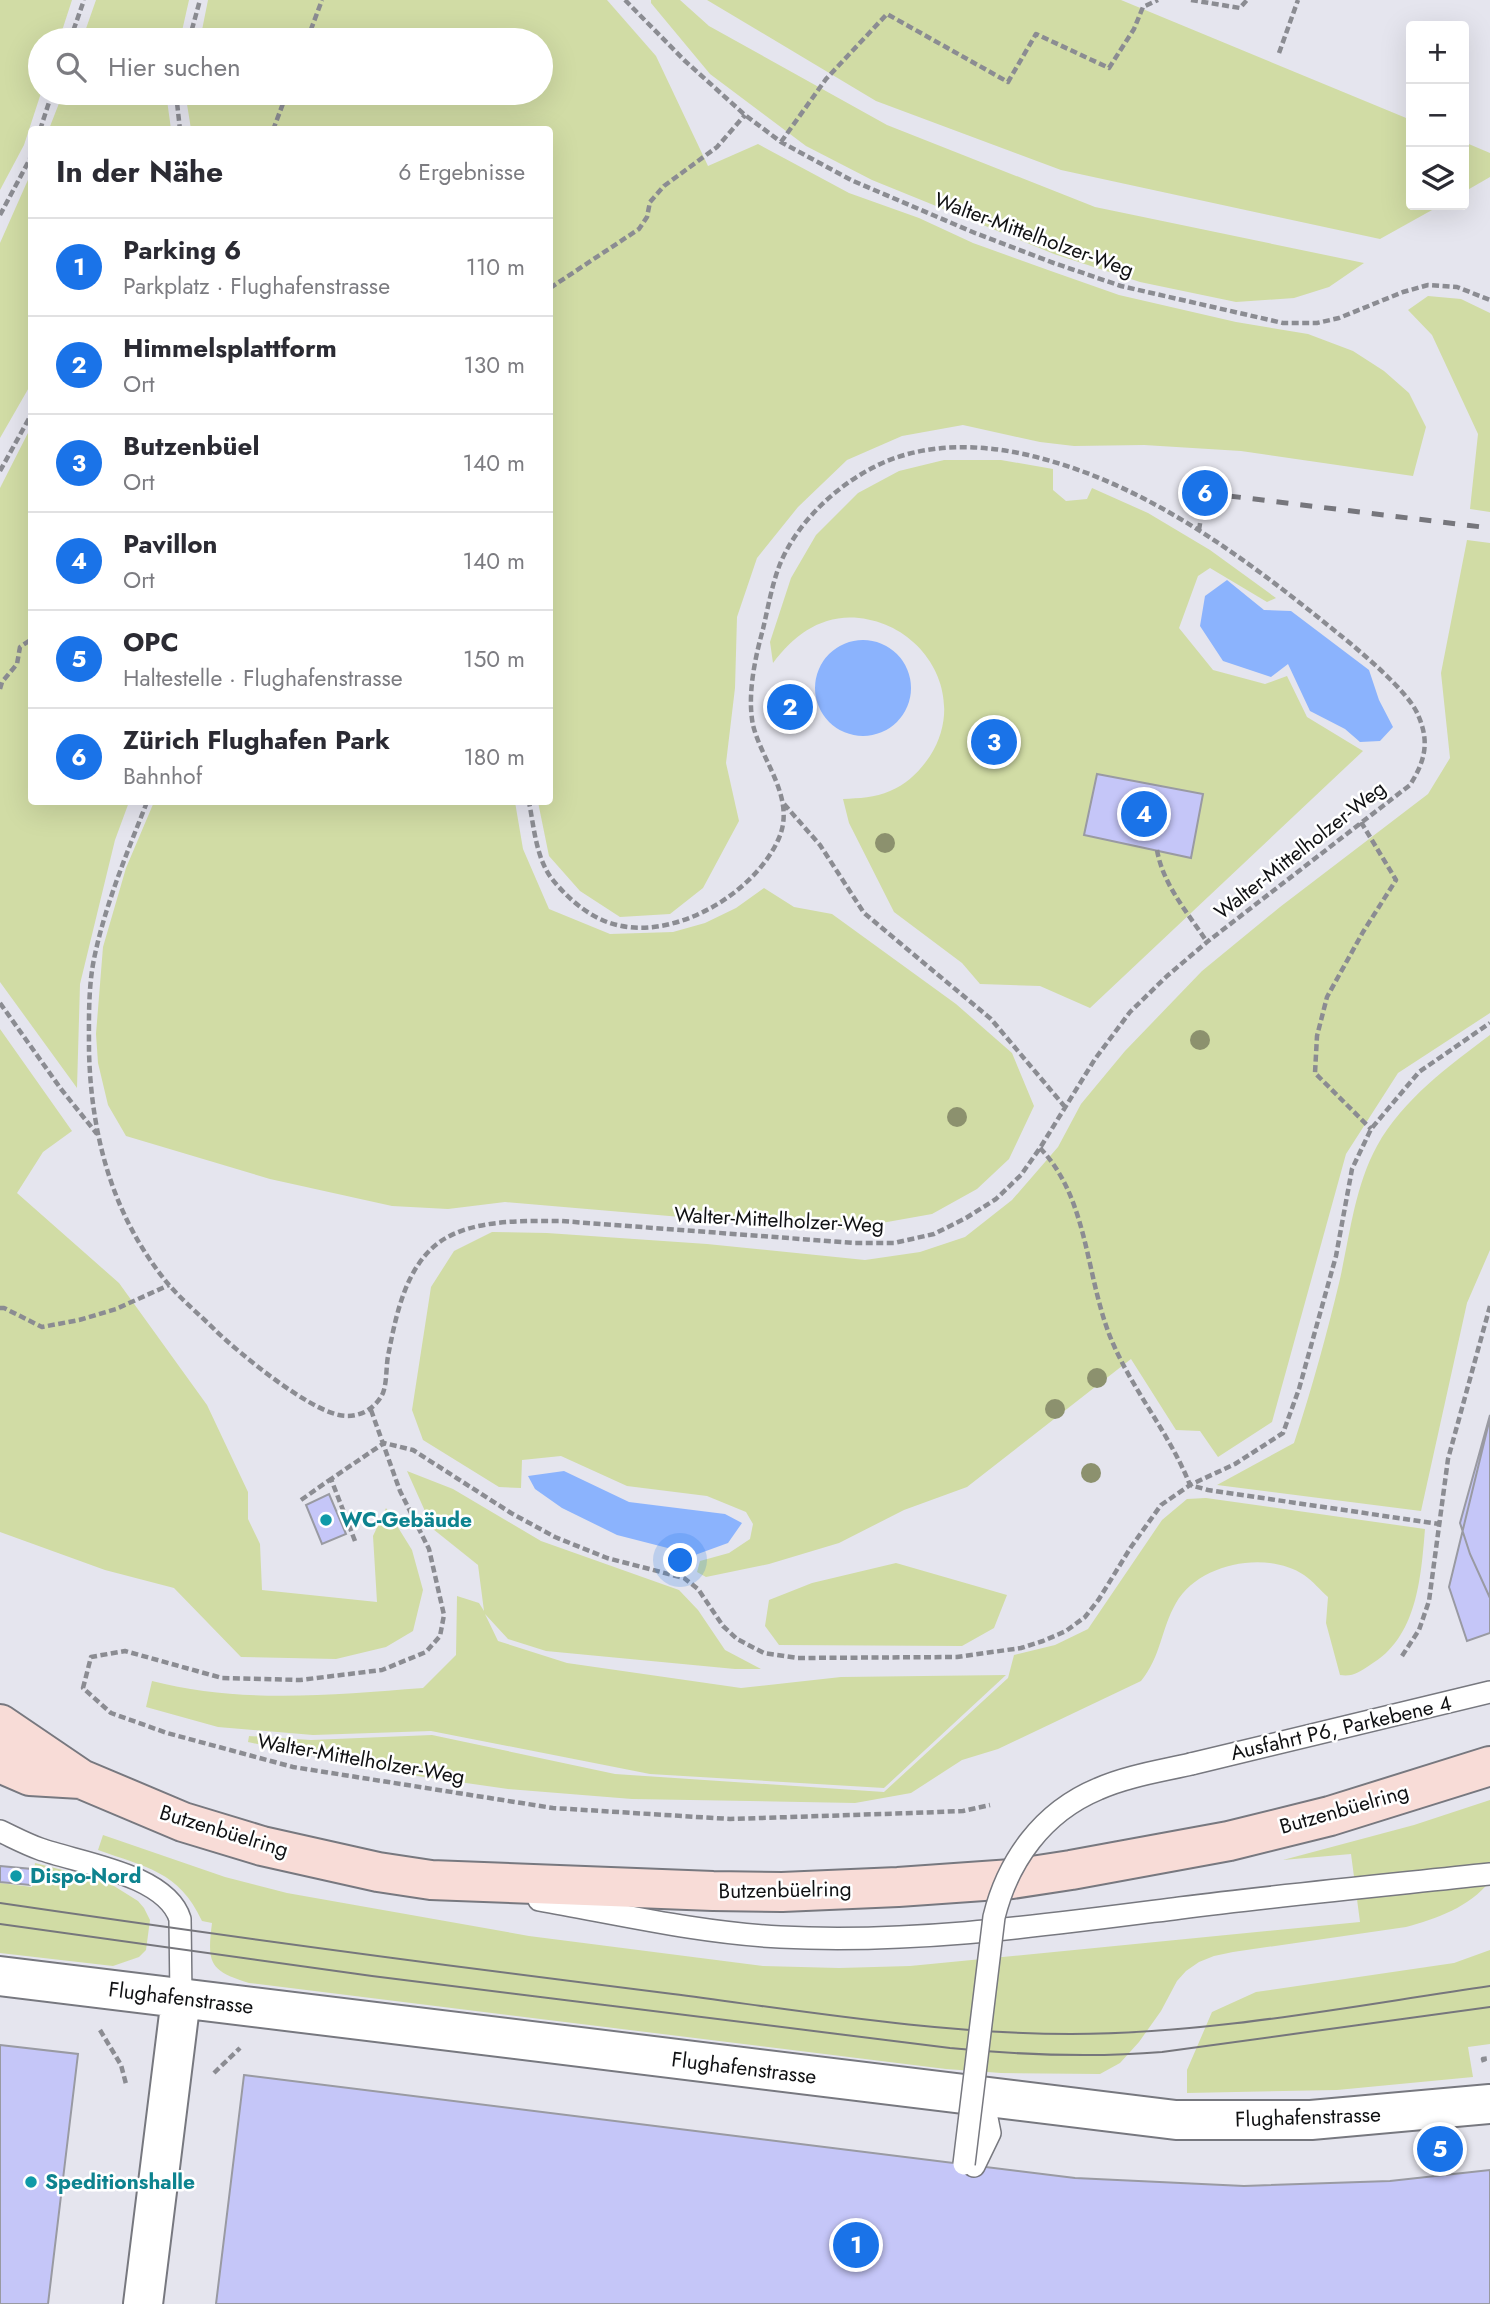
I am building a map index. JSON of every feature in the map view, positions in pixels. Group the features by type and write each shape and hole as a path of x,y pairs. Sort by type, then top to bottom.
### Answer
{"main road":[{"path":"0,1724 81,1779"},
{"path":"0,1763 30,1776 81,1779"},
{"name":"Butzenbüelring","path":"81,1779 183,1822 262,1846 378,1872 430,1880 757,1892 898,1887 1012,1878 1071,1870 1228,1841 1330,1816 1490,1766"}],"street":[{"name":"Flughafenstrasse","path":"0,1976 1176,2120 1311,2120 1490,2104"},
{"path":"143,2304 181,1998"}],"lane":[{"name":"Ausfahrt P6, Parkebene 4","path":"983,2098 990,2133 969,2165 994,1917 1014,1864 1039,1829 1067,1806 1118,1782 1486,1693"},
{"path":"0,1831 39,1849 138,1881 170,1901 178,1910 182,1930 181,1998"},
{"path":"0,1844 39,1849"},
{"path":"430,1880 710,1931 835,1939 1007,1929 1490,1874"}],"path":[{"path":"74,28 83,0"},
{"path":"192,28 200,0"},
{"path":"312,28 322,0"},
{"name":"Walter-Mittelholzer-Weg","path":"625,0 684,60 744,115 781,142 851,180 1051,262 1121,286 1283,323 1317,323 1339,318 1403,292 1428,285 1457,287 1490,300"},
{"path":"781,142 826,79 887,14 1008,82 1037,34 1109,68 1134,29 1143,7 1158,0"},
{"path":"1191,0 1240,8 1247,0"},
{"path":"1279,53 1298,0"},
{"path":"41,126 48,105"},
{"path":"177,105 180,126"},
{"path":"275,126 283,105"},
{"path":"553,286 639,229 647,217 650,202 664,186 717,147 744,115"},
{"path":"0,215 28,162"},
{"path":"0,471 28,420"},
{"name":"Walter-Mittelholzer-Weg","path":"783,803 752,721 753,664 781,563 806,522 841,488 881,464 934,448 990,448 1040,458 1083,472 1151,502 1199,530 1273,580 1365,655 1418,712 1426,744 1421,767 1410,785 1207,942 1167,976 1130,1013 1095,1059 1021,1175 996,1199 967,1218 934,1234 894,1243 854,1243 561,1221 528,1221 468,1229 442,1240 423,1256 410,1279 388,1356 383,1392 371,1409 400,1491 429,1549 444,1615 440,1636 426,1652 382,1670 300,1680 222,1678 125,1651 91,1657 83,1688 111,1713 167,1733 293,1767 553,1808 730,1819 912,1814 963,1811 990,1805"},
{"path":"1199,530 1205,493"},
{"path":"0,689 2,682 17,664 20,647 28,642"},
{"path":"752,721 762,720"},
{"path":"530,805 538,851 550,876 571,900 599,919 626,927 654,927 678,923 700,914 732,895 764,864 780,835 783,803"},
{"path":"783,803 820,845 864,913 991,1019 1065,1107"},
{"path":"146,805 116,880 93,961 89,1015 92,1104 97,1135 115,1193 139,1243 169,1285 233,1347 300,1397 338,1415 357,1415 371,1409"},
{"path":"1361,822 1396,880 1327,997 1317,1036 1315,1073 1371,1129"},
{"path":"1157,850 1160,868 1167,882 1207,942"},
{"path":"0,1003 97,1135"},
{"path":"301,1500 384,1443 413,1450 511,1513 555,1536 607,1558 684,1578 698,1589 723,1626 737,1639 764,1653 798,1658 957,1657 1021,1648 1066,1631 1084,1617 1100,1599 1131,1547 1161,1505 1190,1485 1235,1464 1283,1433 1299,1389 1336,1256 1352,1169 1371,1129 1419,1072 1490,1023"},
{"path":"1040,1148 1060,1172 1074,1202 1095,1290 1115,1348 1174,1448 1190,1485"},
{"path":"0,1308 42,1328 116,1309 169,1285"},
{"path":"1402,1656 1419,1630 1429,1601 1448,1459 1490,1306"},
{"path":"331,1479 355,1541"},
{"path":"1190,1485 1321,1508 1439,1524"},
{"path":"1483,2059 1490,2058"}],"green space":[{"path":"0,0 72,0 63,28 28,28 28,105 37,105 28,126 24,145 0,190"},
{"path":"96,0 189,0 183,28 86,28"},
{"path":"208,0 607,0 656,56 708,166 758,144 849,193 919,218 973,243 1119,295 1236,322 1308,334 1353,351 1384,371 1409,393 1426,427 1413,476 1241,451 1144,445 1074,446 1040,442 963,425 902,436 847,460 798,507 757,558 737,617 735,688 726,763 739,821 703,888 670,914 620,917 580,891 549,856 539,805 553,805 553,126 191,126 187,105 553,105 553,28 202,28"},
{"path":"651,0 680,0 709,26 887,125 1095,207 1364,263 1329,287 1294,298 1236,302 1140,282 1054,254 872,180 806,146 710,74"},
{"path":"707,0 1121,0 1406,118 1406,210 1432,210 1380,239 1061,170 876,101"},
{"path":"58,105 168,105 171,126 50,126"},
{"path":"1469,144 1490,153 1490,177 1469,189"},
{"path":"28,180 28,389 0,438 0,243"},
{"path":"1428,296 1461,299 1490,313 1490,512 1470,509 1478,434 1432,335 1408,310"},
{"path":"28,433 28,805 128,805 115,840 80,984 77,1088 0,982 0,488"},
{"path":"944,460 1001,460 1053,469 1053,490 1066,501 1087,499 1092,488 1148,513 1210,550 1276,598 1267,602 1210,568 1198,576 1179,628 1213,670 1265,684 1287,676 1307,717 1363,751 1090,1008 1040,986 980,984 962,963 894,912 849,823 843,799 879,795 902,785 926,762 941,733 944,711 942,688 934,668 920,649 903,634 883,624 859,618 833,619 800,635 773,663 770,642 791,578 816,535 858,493 899,471"},
{"path":"1467,540 1490,543 1490,1013 1398,1073 1346,1154 1272,1422 1218,1457 1200,1431 1176,1430 1131,1359 967,1487 904,1510 839,1543 769,1564 706,1577 697,1572 700,1561 729,1553 750,1539 753,1524 746,1512 707,1496 627,1486 561,1456 522,1460 521,1488 499,1487 423,1440 412,1410 431,1287 454,1251 492,1232 707,1244 865,1260 920,1252 965,1237 1012,1200 1058,1147 1081,1104 1125,1051 1202,971 1280,907 1428,794 1450,758 1441,673"},
{"path":"153,805 516,805 523,849 549,909 610,934 673,932 705,923 736,908 764,888 794,907 832,914 956,1004 1012,1053 1034,1106 1009,1159 977,1189 932,1214 848,1229 505,1202 448,1209 392,1206 270,1179 126,1136 108,1105 98,1063 96,1034 103,947 126,868"},
{"path":"0,1029 72,1131 43,1152 17,1193 119,1283 207,1405 248,1492 248,1519 260,1544 262,1590 377,1602 373,1536 386,1508 412,1550 423,1590 413,1631 386,1647 336,1659 241,1657 174,1588 105,1570 0,1532"},
{"path":"1490,1035 1490,1250 1467,1303 1421,1511 1217,1485 1294,1443 1324,1341 1363,1177 1377,1146 1413,1098"},
{"path":"407,1471 453,1489 541,1541 679,1590 698,1610 725,1650 761,1669 735,1669 546,1651 508,1639 485,1614 498,1641 567,1663 741,1688 841,1677 1006,1675 884,1788 650,1774 431,1731 313,1735 218,1727 146,1707 152,1681 219,1693 287,1696 423,1688 456,1655 457,1596 479,1603 484,1611 478,1565 433,1529"},
{"path":"1206,1498 1425,1529 1414,1605 1398,1639 1386,1653 1362,1670 1352,1675 1340,1675 1326,1623 1328,1597 1310,1580 1289,1567 1271,1563 1253,1562 1217,1570 1200,1578 1176,1603 1153,1662 1141,1681 998,1749 962,1760 911,1793 855,1803 632,1799 508,1789 382,1771 248,1742 249,1736 311,1740 432,1735 615,1774 884,1792 1008,1678 1014,1655 1055,1645 1088,1629 1162,1520 1187,1499"},
{"path":"896,1563 1007,1595 994,1628 962,1646 779,1645 765,1626 769,1600 812,1583"},
{"path":"1490,1800 1490,1881 1473,1898 1440,1916 1406,1927 1233,1952 1199,1962 1177,1981 1161,2011 1139,2042 1120,2063 1100,2074 1001,2073 946,2069 249,1983 226,1974 214,1964 210,1948 212,1923 202,1921 183,1891 159,1873 98,1850 103,1835 225,1877 287,1893 529,1936 763,1966 910,1966 1360,1922 1351,1854 1283,1860 1414,1825"},
{"path":"35,1863 106,1881 138,1901 150,1920 146,1950 139,1957 113,1966 0,1953 0,1883 32,1887"},
{"path":"1490,1950 1490,2044 1468,2047 1473,2077 1337,2090 1187,2093 1187,2070 1212,2012 1256,1992 1454,1963"}],"water":[{"path":"1227,580 1264,610 1291,611 1369,670 1379,700 1393,727 1380,741 1360,742 1345,729 1310,711 1288,664 1271,677 1223,661 1200,626 1205,596"},
{"path":"863,640 881,644 897,654 907,670 911,688 907,706 897,722 881,732 863,736 845,732 829,722 819,706 815,688 819,670 829,654 845,644"},
{"path":"564,1471 629,1502 725,1514 742,1523 728,1543 695,1555 617,1535 562,1508 535,1489 528,1476"}],"building":[{"path":"1097,774 1203,794 1191,858 1084,835"},
{"path":"1490,1415 1490,1598 1470,1554 1460,1523"},
{"path":"1490,1418 1490,1633 1467,1641 1449,1587"},
{"name":"WC-Gebäude","path":"329,1494 346,1534 322,1544 306,1505"},
{"name":"Dispo-Nord","path":"0,1866 32,1869 30,1885 0,1882"},
{"name":"Speditionshalle","path":"0,2045 78,2054 48,2304 0,2304"},
{"path":"244,2075 1075,2178 1244,2186 1390,2181 1490,2170 1490,2304 216,2304"}],"tram line":[{"path":"0,1903 822,2014 922,2026 1022,2033 1123,2033 1228,2024 1490,1986"},
{"path":"0,1924 372,1976 950,2048 1029,2054 1108,2055 1162,2052 1490,2007"}],"railway":[{"path":"1205,493 1490,528"}],"place":[{"name":"Zürich Flughafen Park","path":"1205,493"},
{"name":"Himmelsplattform","path":"790,707"},
{"name":"Butzenbüel","path":"994,742"},
{"name":"Pavillon","path":"1144,814"},
{"name":"WC-Gebäude","path":"326,1520"},
{"name":"Dispo-Nord","path":"16,1876"},
{"name":"OPC","path":"1440,2149"},
{"name":"Speditionshalle","path":"31,2182"},
{"name":"Parking 6","path":"856,2245"}]}
